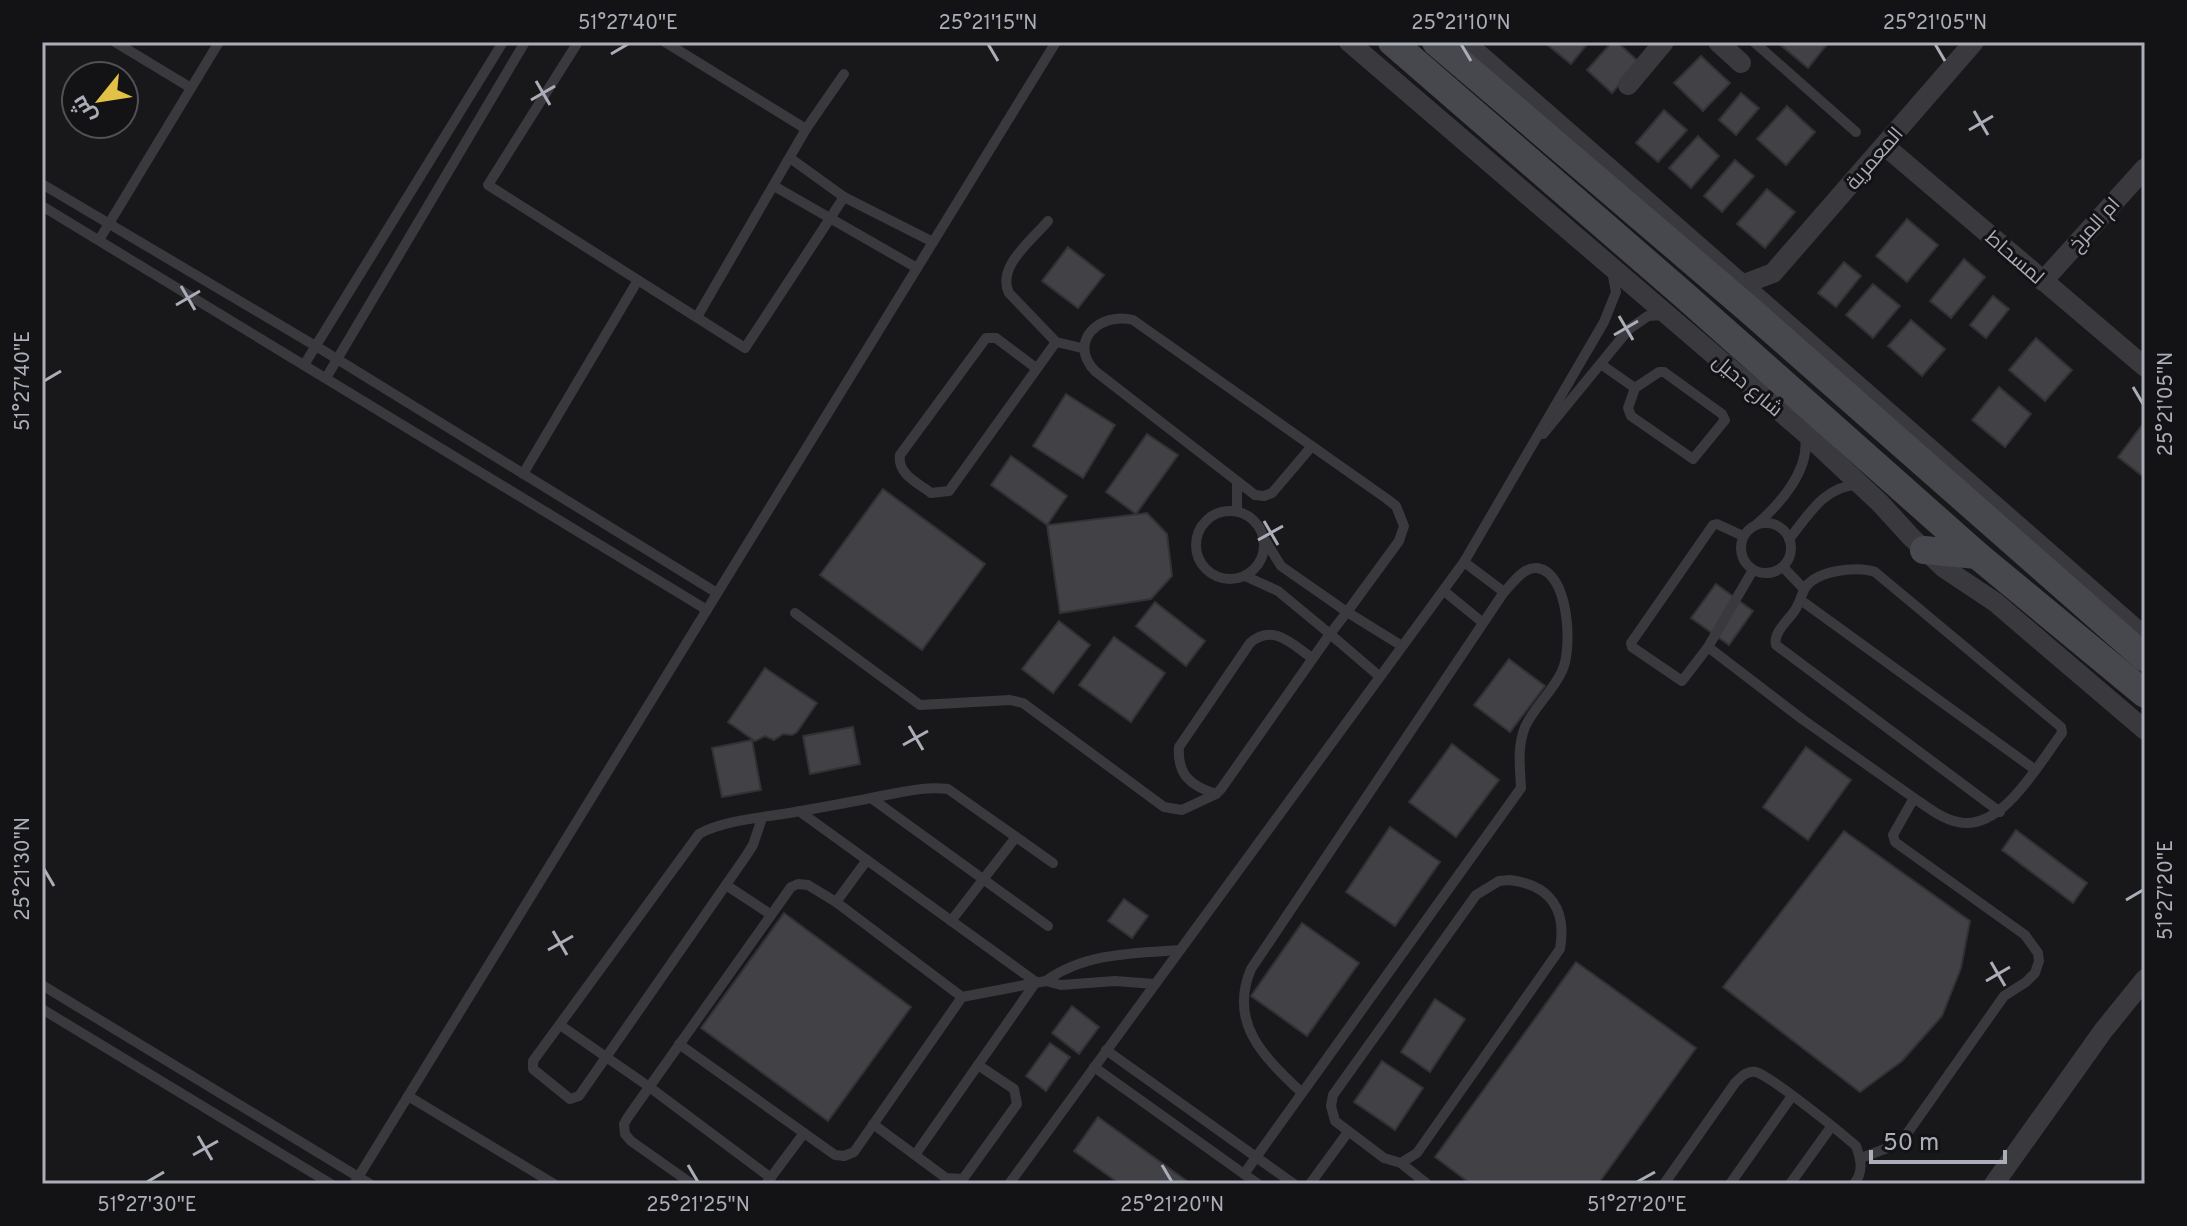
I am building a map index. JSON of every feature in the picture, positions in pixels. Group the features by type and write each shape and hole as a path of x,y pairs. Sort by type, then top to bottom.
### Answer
{"main road":[{"name":"شارع دحيل","path":"1392,42 1977,555 2145,694"},
{"path":"1436,42 1746,307 2145,658"},
{"path":"1970,485 1993,526"},
{"path":"1924,550 1977,555"}],"street":[{"name":"شارع دحيل","path":"1349,42 1804,432 1944,568 1995,602 2145,730"},
{"path":"1465,42 2145,637"},
{"path":"1628,85 1664,42"},
{"path":"1718,42 1741,63"},
{"name":"المعمرية","path":"1744,284 1773,273 1974,42"},
{"name":"لمسحاط","path":"1885,146 2145,367"},
{"name":"ام المرخ","path":"2043,281 2145,168"},
{"path":"1768,305 1773,273"},
{"path":"1994,1184 2103,1031 2145,979"}],"lane":[{"path":"115,42 191,88"},
{"path":"99,240 219,42"},
{"path":"304,365 503,42"},
{"path":"326,378 525,42"},
{"path":"578,42 488,185 745,348 844,197"},
{"path":"665,42 806,129"},
{"path":"356,1180 1056,42"},
{"path":"1754,42 1856,132"},
{"path":"697,317 806,129 844,74"},
{"path":"790,158 844,197 933,242"},
{"path":"42,184 337,359 717,593"},
{"path":"774,186 917,268"},
{"path":"42,206 707,610"},
{"path":"1048,221 1007,270 1005,285 1056,342 1082,348"},
{"path":"1009,1184 1464,562 1613,301 1615,282 1611,269"},
{"path":"523,474 638,280"},
{"path":"1524,457 1634,324 1648,316 1665,315"},
{"path":"795,613 920,705 1017,700 1164,807 1182,810 1216,794 1399,541 1404,526 1396,506 1312,446 1133,320 1106,319 1089,335 1082,348 1084,358 1095,371 1255,495 1272,493 1312,446"},
{"path":"1036,368 996,338 986,338 900,455 902,471 931,493 949,491 1056,342"},
{"path":"1602,365 1635,388"},
{"path":"1659,372 1664,372 1722,414 1725,420 1693,459 1631,416 1628,408 1635,388 1659,372"},
{"path":"1757,524 1776,525 1789,539 1791,554 1783,567 1768,573 1753,570 1743,559 1743,536 1782,498 1801,467 1806,446 1804,432"},
{"path":"1237,483 1237,511"},
{"path":"1789,539 1827,494 1844,486 1861,485"},
{"path":"1265,540 1264,554 1257,567 1245,576 1231,580 1217,577 1205,569 1198,556 1196,542 1200,528 1210,517 1222,511 1237,511 1250,516 1260,526 1281,566 1402,646"},
{"path":"1743,536 1713,525 1631,645 1682,681 1708,647 1753,570"},
{"path":"1464,562 1504,592"},
{"path":"1244,1174 1521,788 1519,747 1526,724 1564,668 1568,616 1556,579 1548,571 1535,567 1523,572 1504,592 1258,958 1245,983 1243,1007 1255,1041 1268,1060 1301,1092"},
{"path":"1783,567 1803,595 2034,769"},
{"path":"1708,647 1802,719 1914,798 1956,822 1977,823 2000,812 2062,733 2061,727 1875,572 1864,569 1827,572 1803,595 1776,636 1776,645 2000,812"},
{"path":"1245,576 1278,591 1379,676"},
{"path":"1444,591 1482,622"},
{"path":"1216,794 1197,788 1188,779 1179,758 1179,747 1250,643 1263,634 1278,634 1312,658"},
{"path":"762,818 753,845 726,885 579,1096 570,1099 533,1069 533,1061 699,834 709,828 799,811 923,789 948,789 1053,863"},
{"path":"871,798 1048,926"},
{"path":"1861,1158 1890,1147 1906,1135 2004,996 2031,977 2039,961 2036,947 2025,935 1895,842 1893,835 1914,798"},
{"path":"799,811 1041,982"},
{"path":"951,921 1016,837"},
{"path":"836,902 867,860"},
{"path":"1401,1163 1417,1153 1555,958 1563,933 1561,916 1549,896 1525,881 1499,881 1483,888 1468,904 1333,1095 1333,1117 1348,1132 1389,1161 1401,1163 1427,1184"},
{"path":"692,1184 631,1141 625,1134 624,1124 785,893 798,884 808,885 836,902 962,997"},
{"path":"726,885 770,914"},
{"path":"915,1155 1041,982 1058,972 1110,955 1179,950"},
{"path":"679,1044 835,1155 844,1156 854,1152 962,997 1041,982 1061,985 1115,981 1155,984"},
{"path":"42,985 356,1180 370,1184"},
{"path":"42,1009 331,1184"},
{"path":"560,1025 648,1086 769,1181 804,1133"},
{"path":"1106,1050 1294,1184"},
{"path":"873,1124 946,1178 963,1179 1017,1104 1014,1089 978,1065"},
{"path":"1094,1067 1258,1184"},
{"path":"1664,1184 1745,1073 1760,1074 1856,1146 1861,1158 1861,1175 1854,1184"},
{"path":"408,1096 554,1184"},
{"path":"1730,1184 1792,1096"},
{"path":"1790,1184 1831,1127"},
{"path":"1310,1184 1348,1132"}],"building":[{"path":"1544,42 1589,42 1571,64"},
{"path":"1612,42 1617,42 1639,62 1612,93 1587,70"},
{"path":"1777,42 1829,42 1808,68"},
{"path":"1701,56 1730,83 1703,111 1674,83"},
{"path":"1741,93 1759,108 1736,135 1719,120"},
{"path":"1787,106 1815,132 1786,165 1757,139"},
{"path":"1664,110 1687,130 1658,162 1636,143"},
{"path":"1698,136 1719,156 1691,188 1669,168"},
{"path":"1735,160 1754,176 1722,212 1704,196"},
{"path":"1767,189 1795,212 1765,248 1737,224"},
{"path":"1907,219 1938,245 1907,282 1876,256"},
{"path":"1068,247 1104,275 1078,308 1042,281"},
{"path":"1964,259 1985,277 1951,318 1930,301"},
{"path":"1844,262 1861,276 1836,307 1818,293"},
{"path":"1873,284 1900,306 1873,338 1846,315"},
{"path":"1993,296 2009,309 1986,338 1970,325"},
{"path":"1911,320 1945,349 1922,376 1888,346"},
{"path":"2036,338 2072,370 2045,401 2009,370"},
{"path":"1999,387 2031,414 2005,447 1972,420"},
{"path":"1066,394 1115,425 1083,478 1033,446"},
{"path":"2143,424 2145,426 2145,478 2118,457"},
{"path":"1147,434 1178,455 1136,514 1106,492"},
{"path":"1011,456 1067,496 1047,525 991,485"},
{"path":"883,489 985,564 922,650 820,575"},
{"path":"1147,513 1167,534 1172,576 1151,599 1060,613 1047,525"},
{"path":"1716,584 1753,611 1729,645 1691,618"},
{"path":"1155,602 1205,641 1186,666 1136,626"},
{"path":"1059,621 1090,645 1053,693 1022,669"},
{"path":"1114,637 1165,673 1131,722 1079,685"},
{"path":"1509,659 1545,686 1510,732 1474,705"},
{"path":"765,668 817,703 797,732 783,734 774,740 765,736 755,741 728,722"},
{"path":"853,727 860,764 810,774 803,736"},
{"path":"752,740 761,790 722,797 712,748"},
{"path":"1452,744 1499,780 1456,837 1409,802"},
{"path":"1806,747 1851,780 1808,840 1763,807"},
{"path":"1390,827 1440,862 1395,926 1346,892"},
{"path":"2016,830 2087,883 2073,903 2002,850"},
{"path":"1844,831 1970,921 1961,968 1942,1016 1902,1061 1860,1092 1723,987"},
{"path":"1124,899 1148,916 1132,938 1108,921"},
{"path":"784,913 911,1007 828,1121 701,1028"},
{"path":"1302,923 1359,963 1307,1036 1251,996"},
{"path":"1576,962 1696,1048 1598,1184 1471,1184 1435,1157"},
{"path":"1435,999 1465,1019 1430,1072 1401,1052"},
{"path":"1072,1006 1099,1027 1079,1054 1052,1033"},
{"path":"1050,1043 1070,1057 1046,1091 1026,1076"},
{"path":"1382,1061 1423,1088 1395,1130 1354,1102"},
{"path":"1098,1117 1191,1184 1120,1184 1074,1151"}]}
